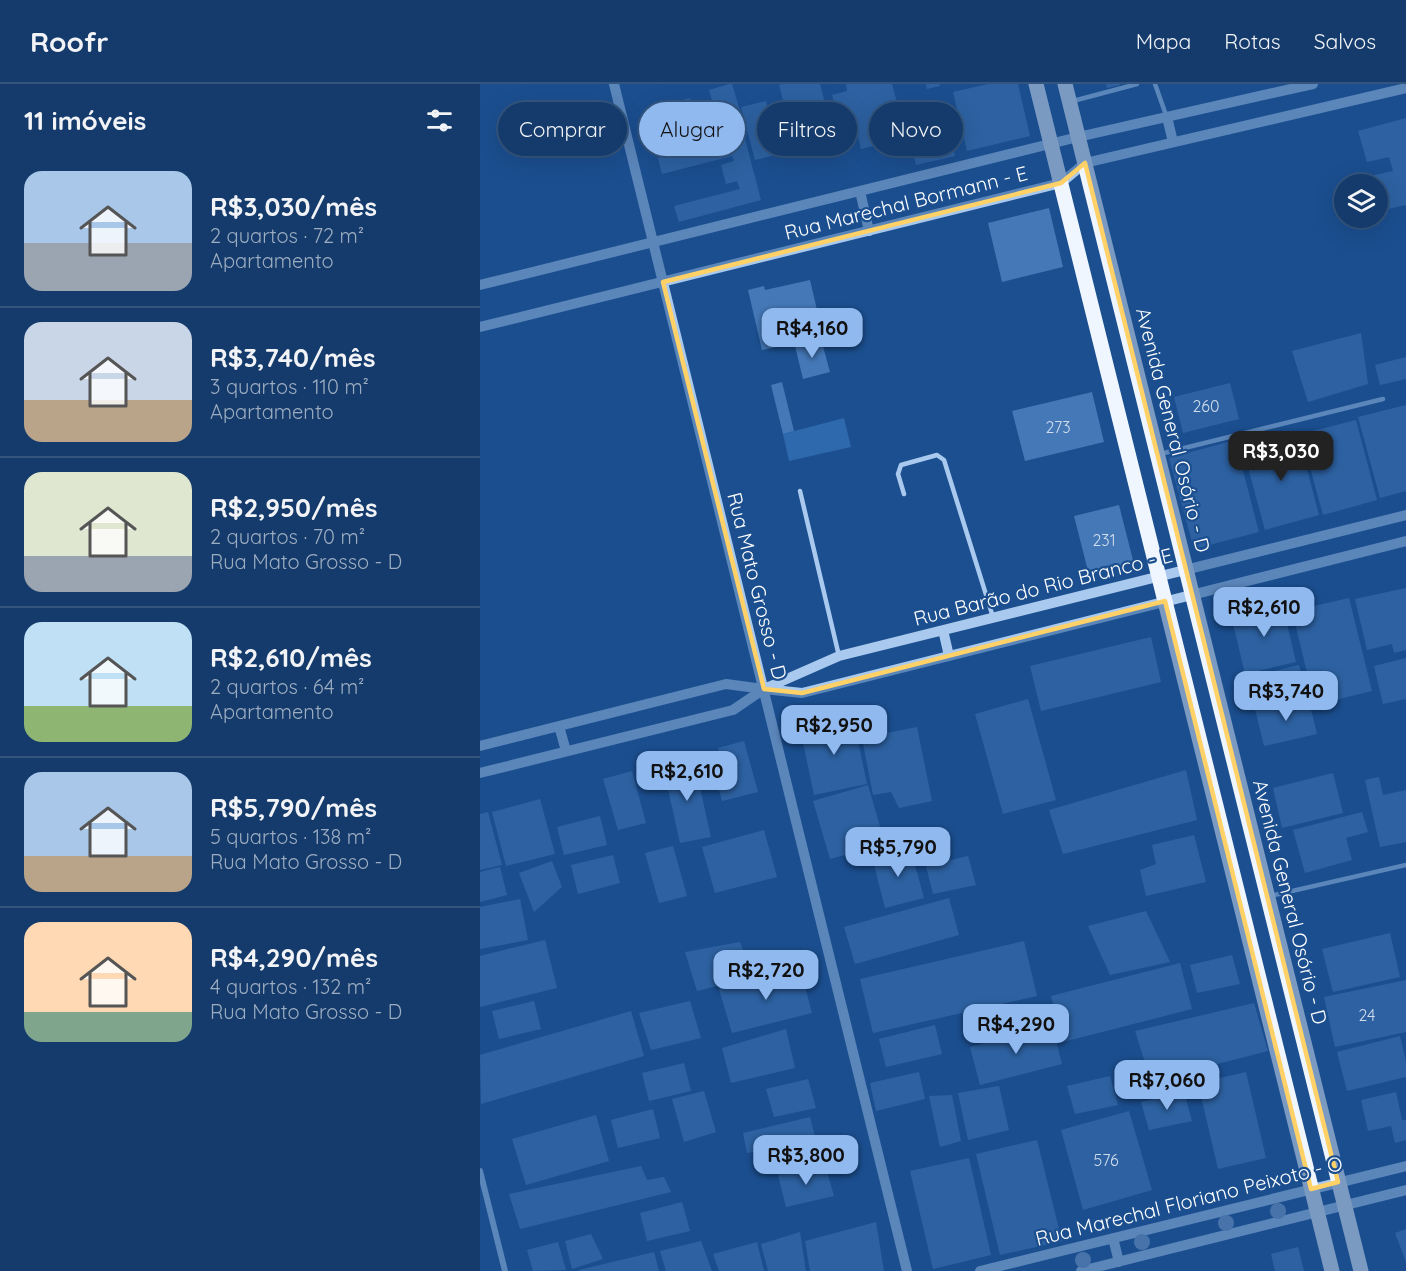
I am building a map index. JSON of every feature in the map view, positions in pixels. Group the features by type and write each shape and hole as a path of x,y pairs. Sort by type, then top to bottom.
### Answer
{"main road":[{"path":"1036,84 1332,1271"},
{"name":"Avenida General Osório - D","path":"1065,84 1361,1271"}],"street":[{"name":"Rua Mato Grosso - D","path":"614,84 907,1271"},
{"name":"Rua Marechal Bormann - E","path":"480,285 1078,137 1313,84"},
{"name":"Rua Marechal Bormann - E","path":"480,327 1061,183 1085,163 1406,88"},
{"path":"1167,117 1173,142"},
{"path":"860,191 869,231"},
{"name":"Rua Barão do Rio Branco - E","path":"480,773 733,710 764,689 838,656 1406,515"},
{"path":"480,746 726,684 802,693 1406,541"},
{"path":"943,630 949,656"},
{"path":"560,726 566,751"},
{"name":"Rua Marechal Floriano Peixoto - O","path":"980,1271 1406,1166"},
{"path":"480,1171 483,1200 505,1271"},
{"path":"1081,1271 1406,1190"},
{"path":"1113,1238 1119,1262"}],"lane":[{"path":"1070,102 1137,84"},
{"path":"1155,84 1167,117"},
{"path":"1157,454 1383,399"},
{"path":"904,494 898,474 901,465 937,455 944,460 993,617"},
{"path":"800,491 838,656"},
{"path":"1268,896 1406,865"}],"highlighted area":[{"path":"1085,163 1338,1182 1311,1189 1165,601 802,693 764,689 663,282 1061,183"}],"shaded area":[{"path":"844,418 851,447 789,461 783,434"}],"building":[{"path":"732,84 737,102 713,102 709,90"},
{"path":"820,84 825,102 784,102 779,85"},
{"path":"846,84 892,84 897,102 869,102 869,147 861,149 857,132 857,102 834,102 832,95 847,91"},
{"path":"926,84 939,84 940,86 927,89"},
{"path":"988,84 1018,84 1030,136 967,151 963,134 963,102 955,102 953,92"},
{"path":"1106,84 1120,84 1120,85 1107,88"},
{"path":"690,98 691,102 676,102"},
{"path":"757,103 757,156 771,156 755,160 745,122 745,106"},
{"path":"1406,118 1406,205 1388,209 1388,174 1379,174 1393,171 1389,157 1367,162 1358,131"},
{"path":"745,139 761,200 679,222 674,206 740,189 737,181 726,184 721,165 734,161 732,156 745,156"},
{"path":"665,156 732,156 662,174 658,158"},
{"path":"914,156 955,156 916,165"},
{"path":"1049,208 1063,267 1002,282 988,223"},
{"path":"810,280 821,327 783,336 786,345 762,350 748,290 764,286 765,290"},
{"path":"1361,333 1368,384 1308,402 1292,351"},
{"path":"821,339 830,372 803,379 795,346"},
{"path":"1406,357 1406,379 1380,385 1375,365"},
{"path":"782,382 794,431 783,434 771,385"},
{"path":"1230,383 1239,419 1183,433 1174,397"},
{"path":"1092,392 1104,442 1025,461 1012,411"},
{"path":"1406,405 1406,491 1380,498 1358,417"},
{"path":"1356,420 1377,500 1323,515 1301,434"},
{"path":"1298,435 1319,515 1265,530 1243,449"},
{"path":"1235,440 1259,532 1194,549 1169,458"},
{"path":"1119,505 1134,564 1089,575 1074,516"},
{"path":"1406,588 1406,650 1394,653 1392,644 1367,650 1355,599"},
{"path":"1349,598 1372,691 1315,705 1292,611"},
{"path":"1282,603 1296,662 1245,674 1231,615"},
{"path":"1151,637 1161,682 1041,711 1030,666"},
{"path":"1406,658 1406,699 1383,704 1374,666"},
{"path":"1299,665 1306,692 1268,702 1262,674"},
{"path":"1308,697 1317,734 1264,746 1255,709"},
{"path":"1028,699 1056,800 1003,814 975,714"},
{"path":"853,717 867,784 814,795 800,728"},
{"path":"917,727 932,801 899,808 891,792 873,795 862,738"},
{"path":"744,741 758,792 722,801 715,775 724,773 718,748"},
{"path":"694,761 711,837 680,843 663,767"},
{"path":"1186,770 1197,820 1063,854 1049,810"},
{"path":"632,771 646,823 618,830 603,779"},
{"path":"1333,773 1343,813 1282,828 1273,788"},
{"path":"1379,777 1383,795 1406,790 1406,842 1380,847 1365,780"},
{"path":"868,785 885,844 830,859 813,801"},
{"path":"540,799 555,854 506,866 492,812"},
{"path":"488,812 502,865 480,870 480,814"},
{"path":"1362,812 1368,832 1346,838 1352,860 1305,873 1293,830"},
{"path":"600,816 607,845 564,855 557,827"},
{"path":"764,830 777,877 715,893 702,847"},
{"path":"1194,835 1206,882 1146,896 1140,870 1156,864 1152,845"},
{"path":"673,846 687,896 659,903 645,853"},
{"path":"910,847 924,898 885,908 872,857"},
{"path":"613,855 620,883 578,894 571,865"},
{"path":"968,856 976,885 933,894 926,866"},
{"path":"552,861 562,887 534,912 519,873"},
{"path":"500,867 507,895 480,902 480,872"},
{"path":"949,898 959,935 855,964 844,927"},
{"path":"520,899 528,940 480,949 480,907"},
{"path":"1146,911 1170,962 1110,975 1088,926"},
{"path":"1390,933 1400,977 1333,992 1322,949"},
{"path":"545,940 557,988 480,1007 480,956"},
{"path":"1024,941 1037,996 873,1033 860,979"},
{"path":"740,942 753,977 697,991 685,952"},
{"path":"1232,955 1240,984 1197,993 1190,965"},
{"path":"1180,963 1192,1009 1063,1042 1051,996"},
{"path":"800,968 812,1013 732,1033 719,989"},
{"path":"1406,980 1406,1032 1335,1047 1324,997"},
{"path":"534,1001 541,1029 499,1039 492,1011"},
{"path":"690,1001 701,1038 651,1050 639,1013"},
{"path":"1254,1003 1268,1051 1151,1081 1135,1031"},
{"path":"631,1011 644,1056 481,1104 480,1055"},
{"path":"935,1025 942,1054 886,1067 879,1039"},
{"path":"1052,1025 1062,1064 980,1085 970,1047"},
{"path":"786,1029 795,1068 731,1083 722,1048"},
{"path":"1400,1036 1406,1062 1406,1077 1347,1091 1337,1052"},
{"path":"684,1063 691,1091 649,1101 642,1073"},
{"path":"919,1072 925,1099 876,1111 870,1083"},
{"path":"1246,1072 1266,1158 1218,1169 1198,1083"},
{"path":"1110,1076 1118,1105 1075,1114 1067,1086"},
{"path":"808,1079 816,1108 774,1117 766,1089"},
{"path":"999,1086 1009,1130 968,1140 958,1093"},
{"path":"704,1091 716,1132 684,1142 672,1099"},
{"path":"1184,1092 1192,1121 1149,1130 1141,1102"},
{"path":"1396,1092 1402,1120 1406,1120 1406,1140 1395,1143 1391,1126 1368,1131 1361,1100"},
{"path":"952,1095 961,1141 940,1147 929,1096"},
{"path":"653,1109 660,1138 618,1148 611,1120"},
{"path":"1129,1111 1152,1190 1083,1210 1061,1130"},
{"path":"596,1115 609,1161 526,1185 512,1139"},
{"path":"810,1117 821,1161 775,1171 769,1149 747,1153 743,1133"},
{"path":"1037,1140 1062,1241 1000,1255 976,1154"},
{"path":"969,1158 991,1255 933,1269 910,1171"},
{"path":"825,1165 834,1196 786,1207 778,1175"},
{"path":"641,1166 647,1180 664,1177 671,1192 520,1229 509,1194"},
{"path":"682,1202 690,1231 647,1241 640,1213"},
{"path":"876,1222 884,1271 810,1271 805,1241"},
{"path":"1406,1229 1406,1262 1395,1233"},
{"path":"800,1232 806,1271 768,1271 761,1244"},
{"path":"591,1234 603,1259 572,1269 565,1241"},
{"path":"701,1241 712,1271 666,1271 660,1251"},
{"path":"558,1242 566,1270 533,1271 527,1250"},
{"path":"757,1242 764,1271 719,1271 713,1254"},
{"path":"1298,1247 1304,1271 1275,1271 1271,1254"},
{"path":"654,1252 659,1271 579,1271 579,1270"}]}
